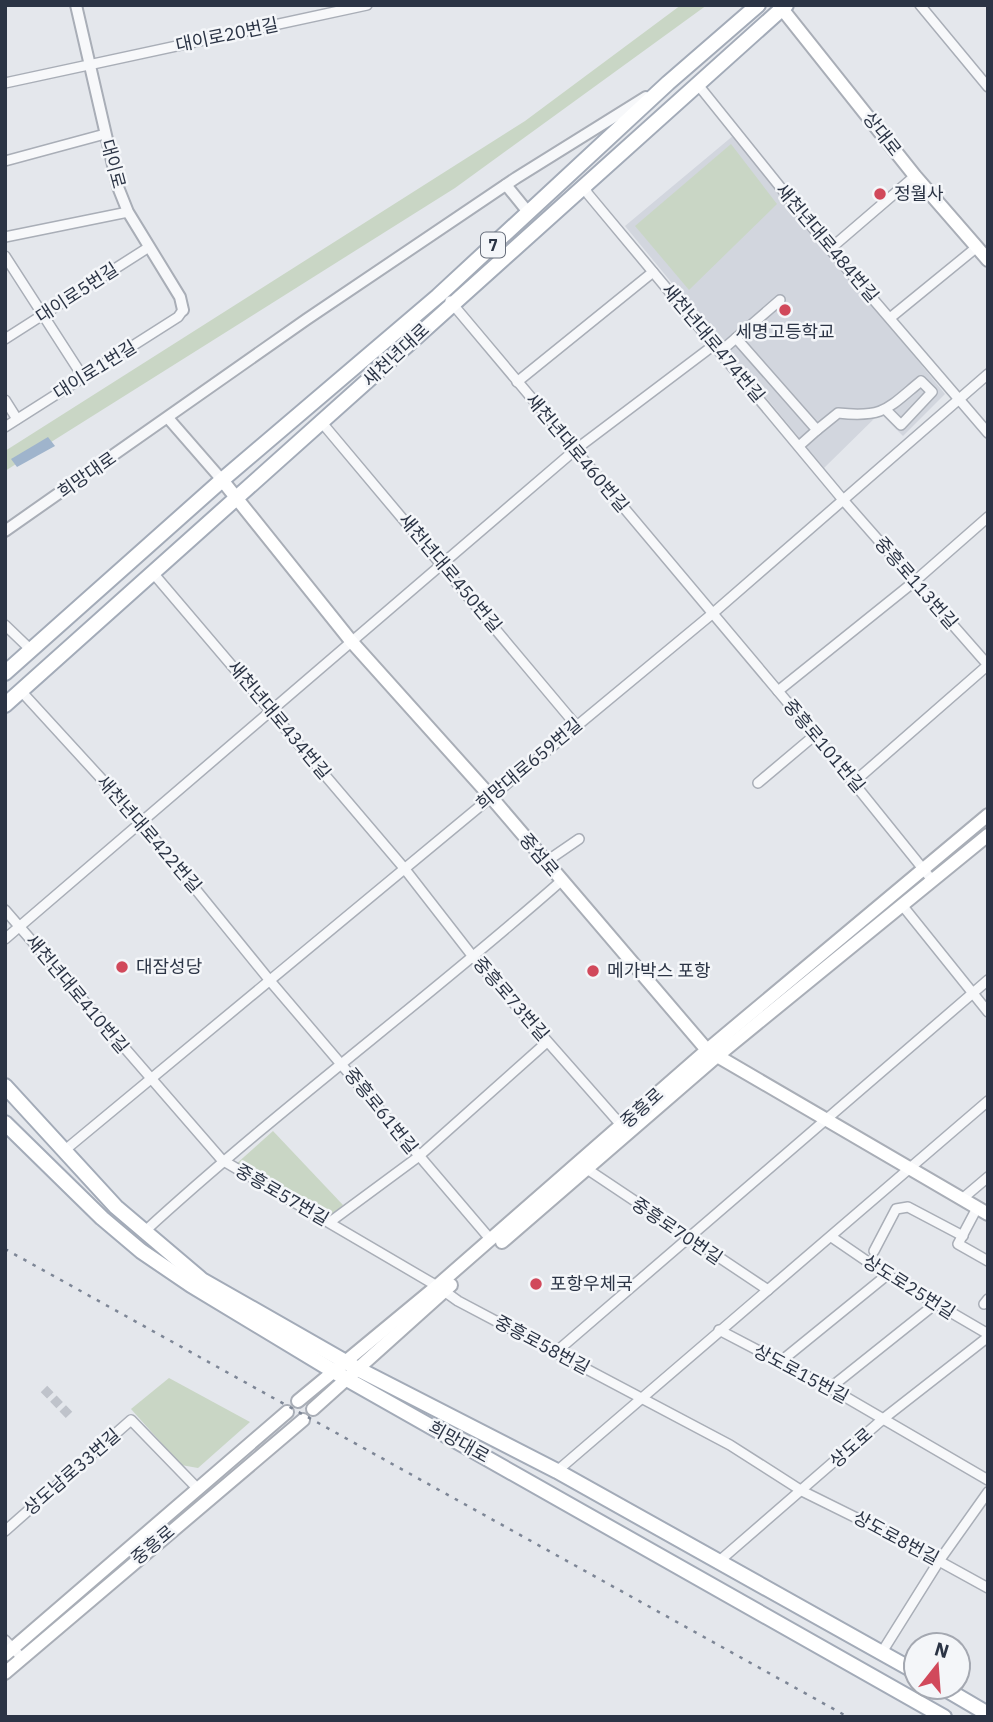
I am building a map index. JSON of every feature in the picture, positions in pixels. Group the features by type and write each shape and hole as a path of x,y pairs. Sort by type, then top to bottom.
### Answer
{"main road":[{"name":"새천년대로","path":"5,705 323,424 448,298 528,212 668,83 758,5"},
{"name":"새천년대로","path":"5,673 222,480 448,298 698,86 782,7"},
{"name":"상대로","path":"782,7 915,176 988,260"},
{"name":"중섬로","path":"222,480 351,642 491,797 560,882 711,1054 983,1211"},
{"name":"중흥로","path":"313,1409 339,1374 345,1360 441,1289 587,1170 711,1054 988,815"},
{"name":"중흥로","path":"298,1401 339,1374 358,1369 491,1240 622,1126 988,835"},
{"name":"희망대로","path":"5,1086 116,1207 202,1280 358,1369 557,1471 717,1563 902,1664"},
{"name":"희망대로","path":"5,1123 102,1218 141,1251 217,1301 339,1374 944,1717"},
{"name":"중흥로","path":"5,1673 11,1650 287,1412"},
{"name":"중흥로","path":"11,1650 303,1420"},
{"path":"966,1701 988,1714"}],"street":[{"name":"대이로","path":"76,5 118,187 128,212 180,297 183,310"},
{"name":"대이로20번길","path":"5,83 367,5"},
{"path":"920,5 988,87"},
{"name":"새천년대로","path":"168,418 506,185 668,83"},
{"name":"새천년대로484번길","path":"698,86 830,249 988,433"},
{"path":"5,161 105,134"},
{"path":"830,249 915,176"},
{"name":"새천년대로474번길","path":"583,184 588,194 844,501"},
{"path":"506,185 528,212"},
{"path":"5,237 128,212"},
{"name":"대이로5번길","path":"5,339 149,247"},
{"path":"890,318 977,247"},
{"path":"5,256 83,377"},
{"path":"517,382 653,272"},
{"name":"새천년대로460번길","path":"448,298 712,614"},
{"path":"5,939 575,450 717,348 736,338 780,300"},
{"name":"대이로1번길","path":"5,427 178,317 183,310"},
{"path":"736,338 817,430"},
{"name":"희망대로659번길","path":"65,1150 271,982 575,724 712,614 844,501 958,397 988,374"},
{"path":"799,446 838,413 868,416 886,410 921,381 932,392 901,425 886,410"},
{"path":"5,400 17,419"},
{"path":"914,411 927,426"},
{"path":"168,418 222,480"},
{"name":"희망대로","path":"5,531 168,418"},
{"name":"새천년대로450번길","path":"323,424 443,563 575,724"},
{"name":"중흥로113번길","path":"844,501 988,665"},
{"path":"778,691 915,581 988,517"},
{"name":"새천년대로434번길","path":"153,573 404,868"},
{"name":"중흥로101번길","path":"712,614 815,734 932,880"},
{"path":"6,628 31,650"},
{"path":"854,782 988,665"},
{"name":"새천년대로422번길","path":"21,691 141,822 271,982"},
{"path":"758,783 815,734"},
{"path":"544,863 579,839"},
{"name":"중흥로73번길","path":"404,868 474,958 622,1126"},
{"path":"144,1232 222,1160 474,958 560,882"},
{"path":"902,905 988,1012"},
{"name":"새천년대로410번길","path":"5,910 149,1079"},
{"path":"556,1352 988,980"},
{"name":"중흥로61번길","path":"271,982 491,1240"},
{"path":"330,1222 418,1157 547,1042"},
{"name":"중흥로57번길","path":"149,1079 222,1160 441,1289"},
{"path":"557,1471 719,1330 833,1238 988,1101"},
{"name":"중흥로70번길","path":"587,1170 687,1239 768,1290"},
{"path":"962,1199 988,1177"},
{"path":"874,1251 896,1209 908,1206 963,1236"},
{"path":"983,1211 958,1244 988,1261"},
{"name":"상도로25번길","path":"833,1238 887,1275 988,1335"},
{"path":"780,1362 887,1275"},
{"name":"중흥로58번길","path":"441,1289 458,1301 730,1445 802,1491"},
{"path":"830,1388 934,1304"},
{"name":"상도로15번길","path":"719,1330 830,1388 988,1480"},
{"name":"상도로","path":"717,1563 883,1419 988,1335"},
{"name":"상도남로33번길","path":"5,1531 131,1420 197,1488"},
{"name":"상도로8번길","path":"802,1491 988,1588"},
{"path":"883,1652 939,1561 988,1492"}],"shaded area":[{"name":"세명고등학교","path":"734,135 945,394 903,436 880,413 824,468 625,226"}],"green space":[{"path":"681,5 707,5 455,188 5,471 5,451 525,121"},
{"path":"731,144 777,204 689,290 635,226"},
{"path":"273,1131 343,1205 331,1217 235,1165"},
{"path":"169,1378 250,1422 198,1468 181,1465 131,1409"}],"water":[{"path":"48,437 55,446 17,467 11,459"}],"tunnel":[{"path":"44,1389 72,1418"}],"railway":[{"path":"5,1249 848,1717"}],"place":[{"name":"정월사","path":"880,194"},
{"name":"세명고등학교","path":"785,310"},
{"name":"대잠성당","path":"122,967"},
{"name":"메가박스 포항","path":"593,971"},
{"name":"포항우체국","path":"536,1284"}]}
